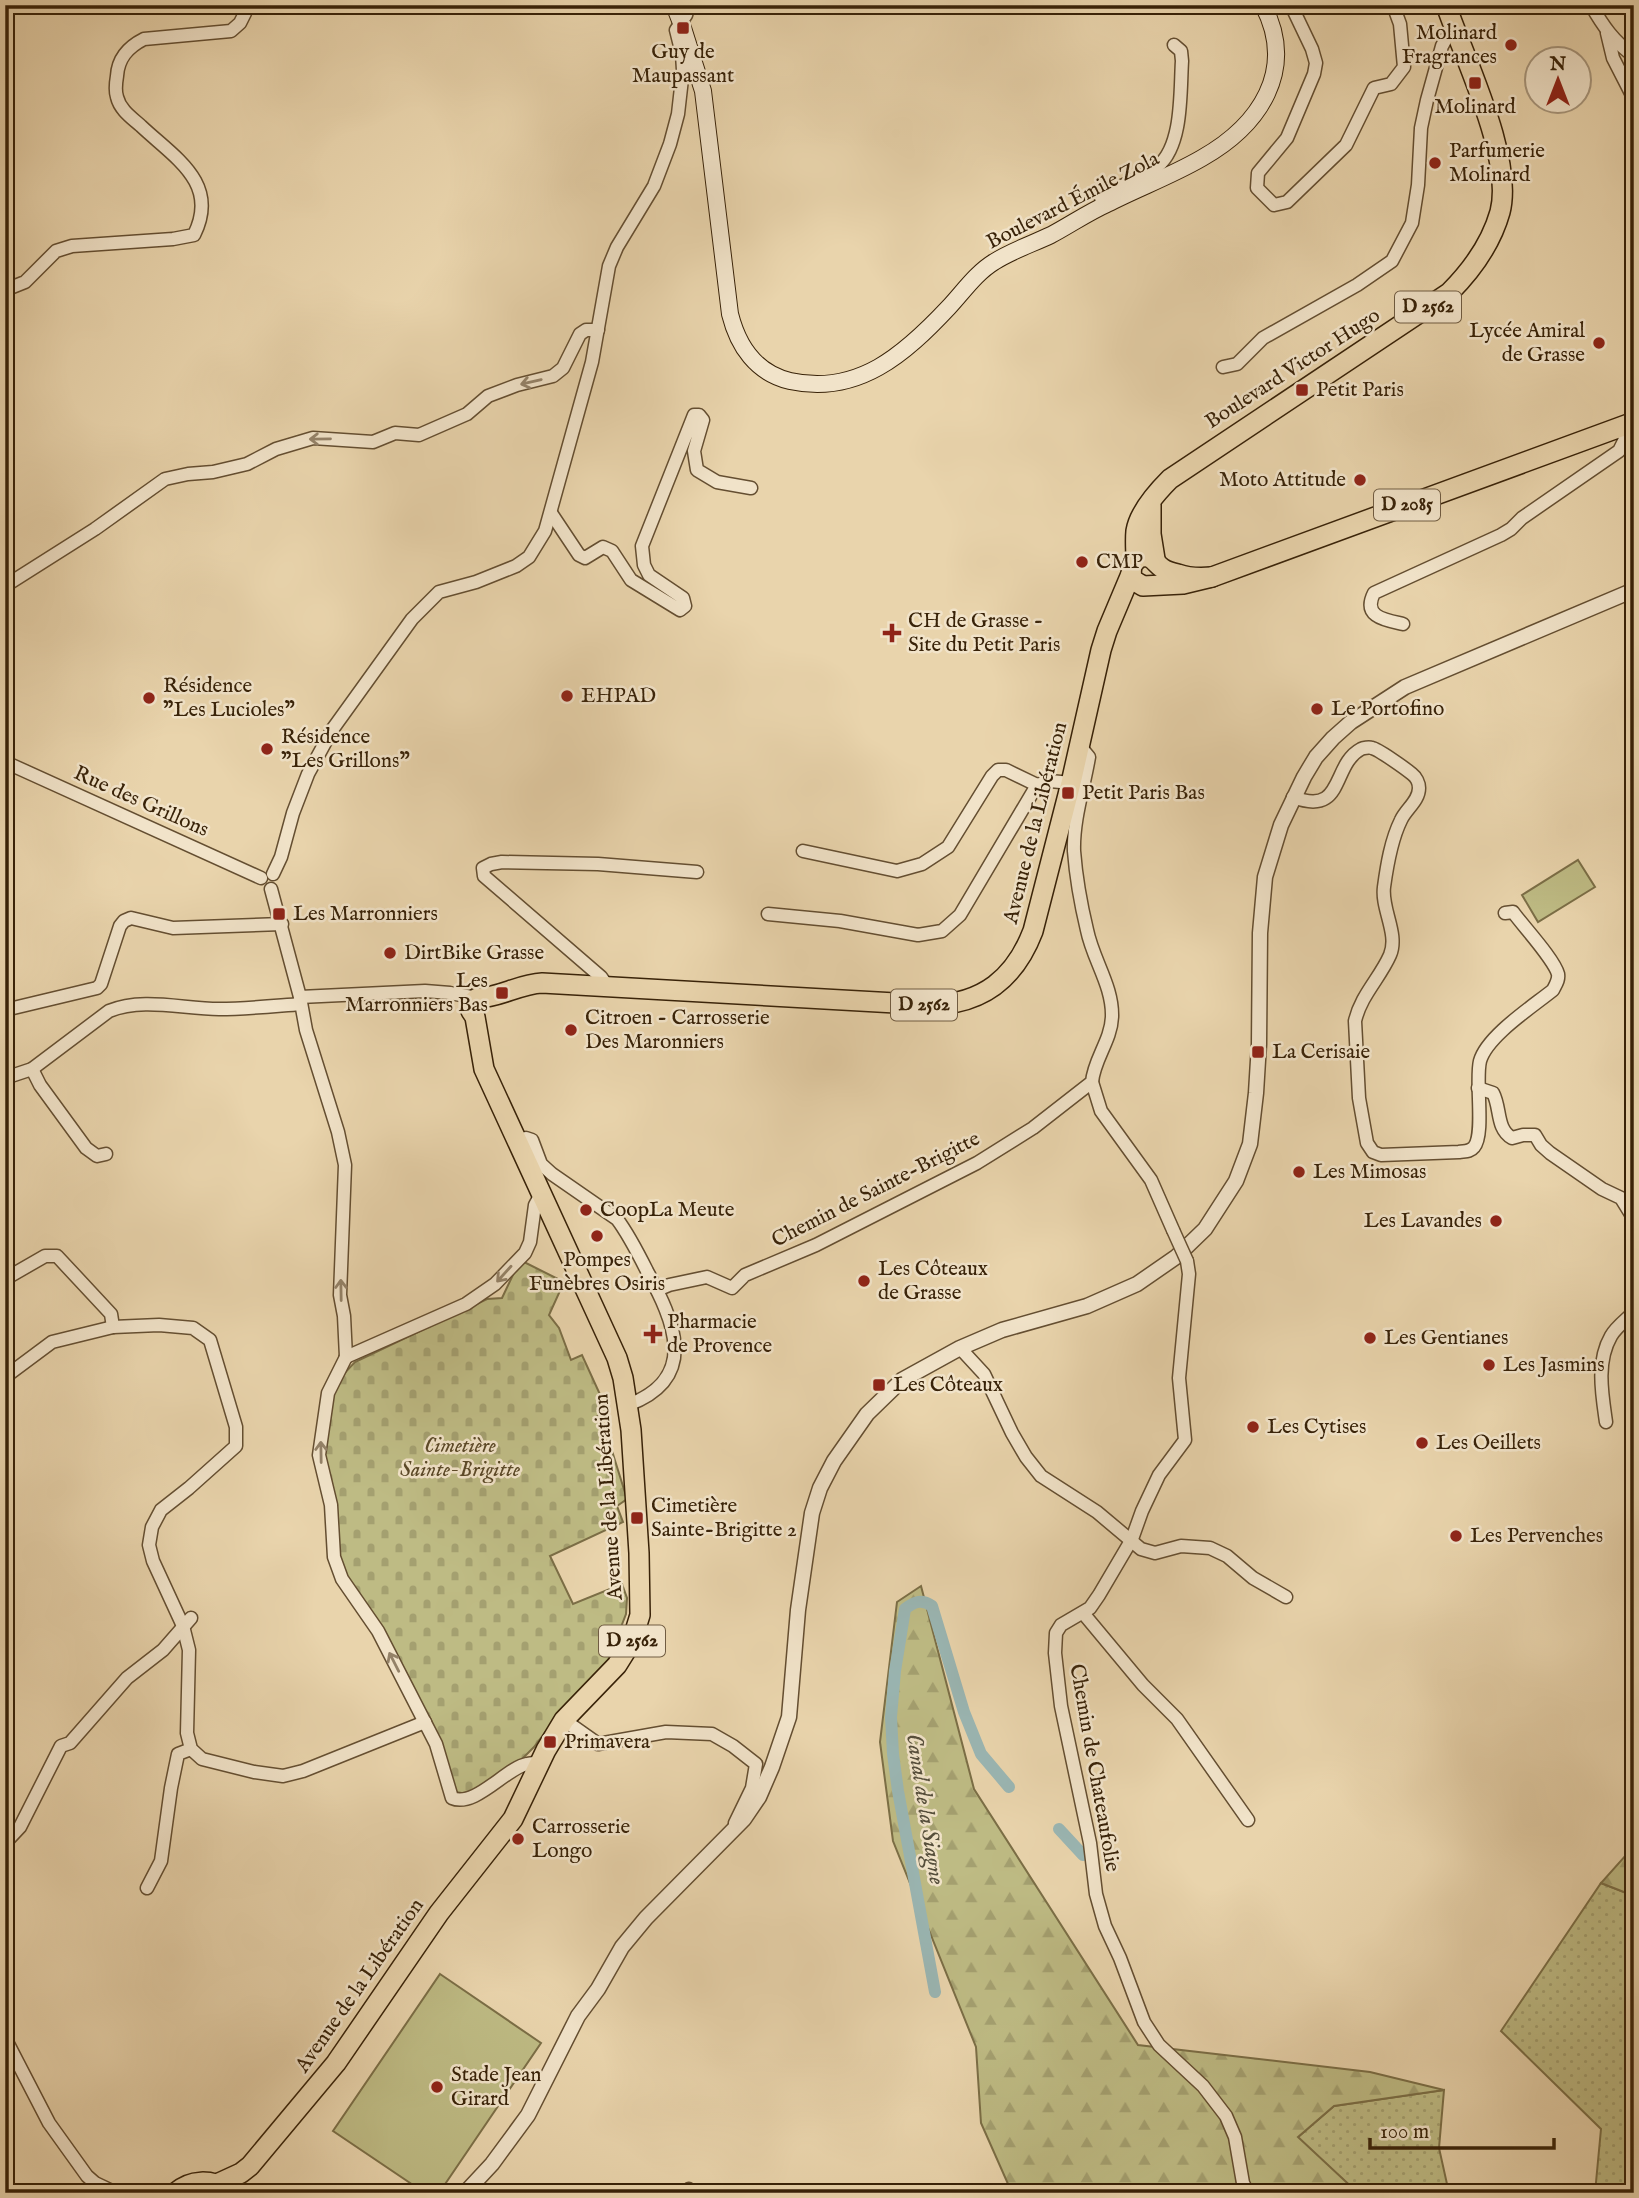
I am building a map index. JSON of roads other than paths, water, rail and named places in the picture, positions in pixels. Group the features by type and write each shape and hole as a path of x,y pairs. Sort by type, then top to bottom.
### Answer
{"main road":[{"name":"Boulevard Émile Zola","path":"674,5 703,91 727,294 736,335 760,367 781,379 819,385 862,377 891,361 994,262 1104,205 1173,174 1220,146 1249,120 1263,102 1277,64 1273,25 1263,5"},
{"name":"Boulevard Victor Hugo","path":"1147,572 1152,500 1170,479 1449,293 1475,264 1495,227 1501,209 1502,185 1492,132 1446,5"},
{"name":"D 2085","path":"1147,572 1183,584 1212,577 1628,425"},
{"name":"Avenue de la Libération","path":"225,2188 261,2154 336,2063 469,1873 513,1818 538,1763 564,1720 626,1654 640,1615 639,1553 628,1405 617,1358 484,1069 478,1038 478,1006 509,990 530,984 946,1005 978,996 1002,981 1026,950 1033,931 1107,631 1147,572"},
{"name":"Avenue de la Libération","path":"243,2193 261,2154"},
{"path":"175,2193 187,2184 197,2182 225,2188"}],"street":[{"path":"5,290 25,282 56,251 72,246 194,235 201,220 203,204 199,185 184,165 124,111 117,97 117,67 123,53 144,39 230,31 240,23 246,13 243,5"},
{"path":"538,1763 520,1767 499,1782 467,1798 458,1801 452,1798 436,1744 378,1631 341,1579 334,1557 331,1505 319,1455 328,1392 346,1357 340,1294 345,1165 338,1132 310,1045 282,924 271,889 262,886 281,857 293,813 308,774 332,730 412,619 439,592 488,578 516,566 529,557 545,531 592,362 609,266 617,247 654,186 670,144 678,114 683,70 676,30 689,5"},
{"path":"1028,5 1037,5"},
{"path":"1291,5 1316,63 1314,74 1287,138 1258,173 1257,188 1274,205 1287,202 1346,145 1374,88 1391,83 1404,67 1400,24 1393,5"},
{"path":"1591,5 1607,33 1634,56"},
{"path":"1223,367 1237,364 1263,338 1357,285 1392,261 1412,223 1419,185 1421,128 1427,100 1442,47 1447,37 1456,32"},
{"path":"1607,33 1613,58 1634,99"},
{"path":"1104,205 1101,198 1104,195 1157,166 1168,153 1176,135 1182,61 1181,51 1174,45"},
{"path":"5,586 95,529 165,479 247,464 276,449 313,438 373,442 395,433 419,435 467,414 488,396 553,376 563,368 580,334 586,330 598,330"},
{"path":"551,513 579,555 584,558 603,547 612,551 631,580 680,610 685,606 683,598 649,575 642,546 694,415 699,415 703,420 694,451 696,470 717,482 751,488"},
{"path":"1402,624 1376,616 1371,600 1374,593 1511,529 1522,518 1619,451 1628,425"},
{"path":"464,2193 492,2164 528,2115 578,2016 598,1989 622,1947 646,1918 744,1819 759,1797 789,1717 799,1598 811,1513 834,1461 867,1414 902,1381 960,1348 1002,1329 1087,1306 1137,1284 1176,1257 1205,1229 1236,1181 1250,1144 1256,1093 1260,933 1265,877 1293,797 1316,758 1333,738 1358,717 1395,692 1634,590"},
{"path":"1079,745 1089,757 1074,850 1087,934 1107,986 1112,1017 1110,1033 1093,1071 1092,1082"},
{"path":"1293,797 1309,802 1325,800 1334,791 1350,758 1363,748 1372,747 1414,776 1419,785 1417,797 1401,819 1389,855 1383,892 1393,943 1391,955 1358,1009 1355,1021 1359,1098 1367,1143 1373,1152 1381,1155 1470,1150 1476,1145 1479,1134 1479,1065 1484,1049 1493,1038 1553,990 1558,981 1558,972 1543,951 1513,912 1505,912"},
{"name":"Rue des Grillons","path":"5,762 267,876"},
{"path":"803,851 897,871 922,864 948,847 998,770 1006,770 1037,785"},
{"path":"768,914 840,921 918,935 942,931 960,915 1037,785 1049,781 1071,783"},
{"path":"608,987 601,977 484,876 483,868 491,864 516,862 598,864 697,872"},
{"path":"5,1010 97,988 101,984 120,926 131,918 173,928 282,924"},
{"path":"5,1078 32,1069 109,1010 119,1007 174,1005 217,1010 301,1000 425,991 478,1006"},
{"path":"32,1069 40,1085 86,1148 97,1156 106,1154"},
{"name":"Chemin de Chateaufolie","path":"1092,1082 1101,1111 1151,1180 1187,1261 1189,1274 1179,1378 1185,1440 1159,1475 1132,1539 1099,1595 1090,1608 1061,1625 1056,1633 1055,1653 1061,1706 1090,1843 1096,1894 1105,1926 1144,2022 1159,2045 1203,2086 1226,2116 1235,2137 1248,2193"},
{"name":"Chemin de Sainte-Brigitte","path":"657,1290 707,1277 732,1288 745,1275 816,1245 977,1163 1032,1128 1092,1082"},
{"path":"1478,1088 1493,1093 1501,1126 1506,1134 1512,1138 1535,1135 1550,1153 1602,1189 1621,1198 1634,1219"},
{"path":"517,1141 526,1138 532,1140 541,1164 617,1219 657,1290 673,1327 675,1355 666,1380 648,1396 628,1405"},
{"path":"346,1357 466,1304 495,1284 524,1253 530,1242 535,1205 541,1194"},
{"path":"5,1279 45,1256 57,1256 111,1314 113,1327"},
{"path":"1606,1422 1602,1358 1612,1334 1634,1312"},
{"path":"5,1377 52,1342 113,1327 159,1325 193,1328 210,1340 236,1427 236,1446 161,1510 152,1527 149,1545 153,1561 187,1622 187,1733 191,1749 202,1759 283,1776 303,1771 425,1722"},
{"path":"960,1348 984,1374 1012,1433 1041,1476 1097,1512 1141,1549 1155,1553 1181,1546 1210,1548 1227,1556 1253,1578 1286,1597"},
{"path":"1083,1613 1143,1685 1177,1719 1248,1819"},
{"path":"5,1843 20,1828 61,1746 70,1743 127,1678 163,1650 187,1622"},
{"path":"564,1720 598,1744 666,1732 712,1734 733,1746 756,1764 752,1788 731,1833"},
{"path":"147,1888 161,1861 178,1754 191,1749"},
{"path":"5,2038 49,2123 87,2176 116,2193"}],"waterway":[{"name":"Canal de la Siagne","path":"935,1992 893,1754 891,1717 895,1671 905,1609 912,1604 922,1602 932,1606 964,1712 981,1754 1009,1787"},
{"name":"Canal de la Siagne","path":"1059,1829 1083,1855"}],"place":[{"name":"Guy de Maupassant","path":"683,28"},
{"name":"Molinard Fragrances","path":"1511,45"},
{"name":"Molinard","path":"1475,83"},
{"name":"Parfumerie Molinard","path":"1435,163"},
{"name":"Lycée Amiral de Grasse","path":"1599,343"},
{"name":"Petit Paris","path":"1302,390"},
{"name":"Moto Attitude","path":"1360,480"},
{"name":"CMP","path":"1082,562"},
{"name":"CH de Grasse - Site du Petit Paris","path":"892,633"},
{"name":"EHPAD","path":"567,696"},
{"name":"Résidence \"Les Lucioles\"","path":"149,698"},
{"name":"Le Portofino","path":"1317,709"},
{"name":"Résidence \"Les Grillons\"","path":"267,749"},
{"name":"Petit Paris Bas","path":"1068,793"},
{"name":"Les Marronniers","path":"279,914"},
{"name":"DirtBike Grasse","path":"390,953"},
{"name":"Les Marronniers Bas","path":"502,993"},
{"name":"Citroen - Carrosserie Des Maronniers","path":"571,1030"},
{"name":"La Cerisaie","path":"1258,1052"},
{"name":"Les Mimosas","path":"1299,1172"},
{"name":"CoopLa Meute","path":"586,1210"},
{"name":"Les Lavandes","path":"1496,1221"},
{"name":"Pompes Funèbres Osiris","path":"597,1236"},
{"name":"Les Côteaux de Grasse","path":"864,1281"},
{"name":"Pharmacie de Provence","path":"653,1334"},
{"name":"Les Gentianes","path":"1370,1338"},
{"name":"Les Jasmins","path":"1489,1365"},
{"name":"Les Côteaux","path":"879,1385"},
{"name":"Les Cytises","path":"1253,1427"},
{"name":"Les Oeillets","path":"1422,1443"},
{"name":"Cimetière Sainte-Brigitte 2","path":"637,1518"},
{"name":"Les Pervenches","path":"1456,1536"},
{"name":"Primavera","path":"550,1742"},
{"name":"Carrosserie Longo","path":"518,1839"},
{"name":"Stade Jean Girard","path":"437,2087"}],"park label":[{"name":"Cimetière Sainte-Brigitte","path":"460,1458"}]}
